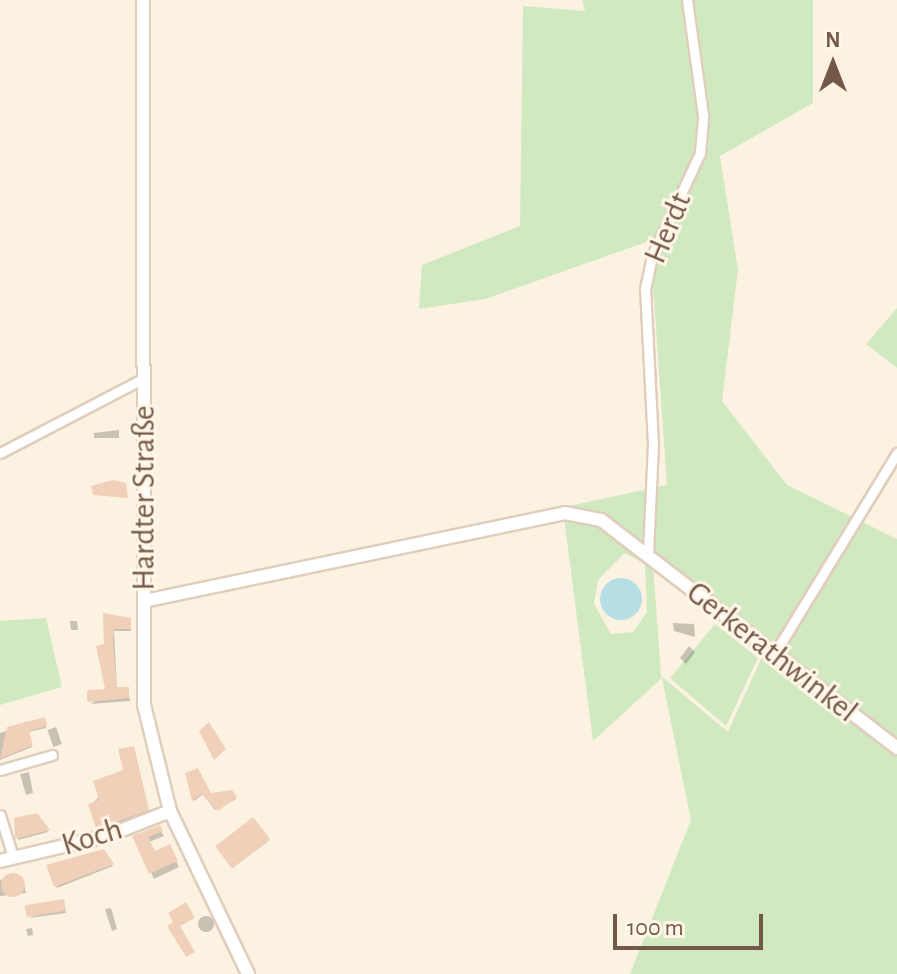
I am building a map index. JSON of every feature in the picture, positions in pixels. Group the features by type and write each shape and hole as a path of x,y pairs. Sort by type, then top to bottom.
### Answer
{"street":[{"name":"Hardter Straße","path":"143,0 144,705 170,811 248,974"},
{"name":"Herdt","path":"648,554 653,445 645,289 652,256 700,153 703,115 687,0"},
{"path":"0,453 144,378"},
{"path":"773,656 897,453"},
{"name":"Gerkerathwinkel","path":"144,601 565,513 601,520 648,554 773,656 897,748"},
{"path":"0,770 52,755"},
{"name":"Koch","path":"0,861 107,836 170,811"},
{"path":"0,815 13,857"}],"green space":[{"path":"582,0 813,0 813,103 720,156 738,270 722,401 787,485 897,539 897,974 630,974 691,820 662,678 593,741 564,518 569,506 667,485 652,272 669,234 485,299 419,309 422,265 520,226 523,6 585,11","holes":["625,553 645,564 647,612 633,632 611,634 594,604 598,580","653,565 762,657 728,732 661,676"]},
{"path":"897,308 897,368 866,344"},
{"path":"46,618 62,687 0,705 0,621"},
{"path":"715,624 758,658 726,726 670,678"}],"water":[{"path":"621,578 636,584 642,599 636,614 621,620 606,614 600,599 606,584"}],"building":[{"path":"113,480 126,483 128,498 93,495 91,486"},
{"path":"103,613 131,618 131,629 114,629 113,643 117,687 129,687 129,698 87,702 87,690 105,689 96,646 104,644"},
{"path":"45,717 47,726 29,731 33,745 0,759 7,727"},
{"path":"209,722 226,749 214,760 199,731"},
{"path":"134,746 149,810 96,829 88,804 99,800 93,781 123,770 118,749"},
{"path":"198,768 211,793 232,790 237,797 218,811 201,794 192,801 185,773"},
{"path":"37,813 50,830 15,839 14,818"},
{"path":"253,817 270,839 232,869 215,847"},
{"path":"160,825 163,831 148,837 155,851 170,844 178,861 149,874 132,836"},
{"path":"104,849 114,864 54,887 46,865"},
{"path":"13,873 22,876 25,885 22,894 13,897 4,894 1,885 4,876"},
{"path":"64,899 66,911 26,917 24,905"},
{"path":"186,902 195,918 180,926 195,952 186,957 167,926 173,922 168,913"}]}
